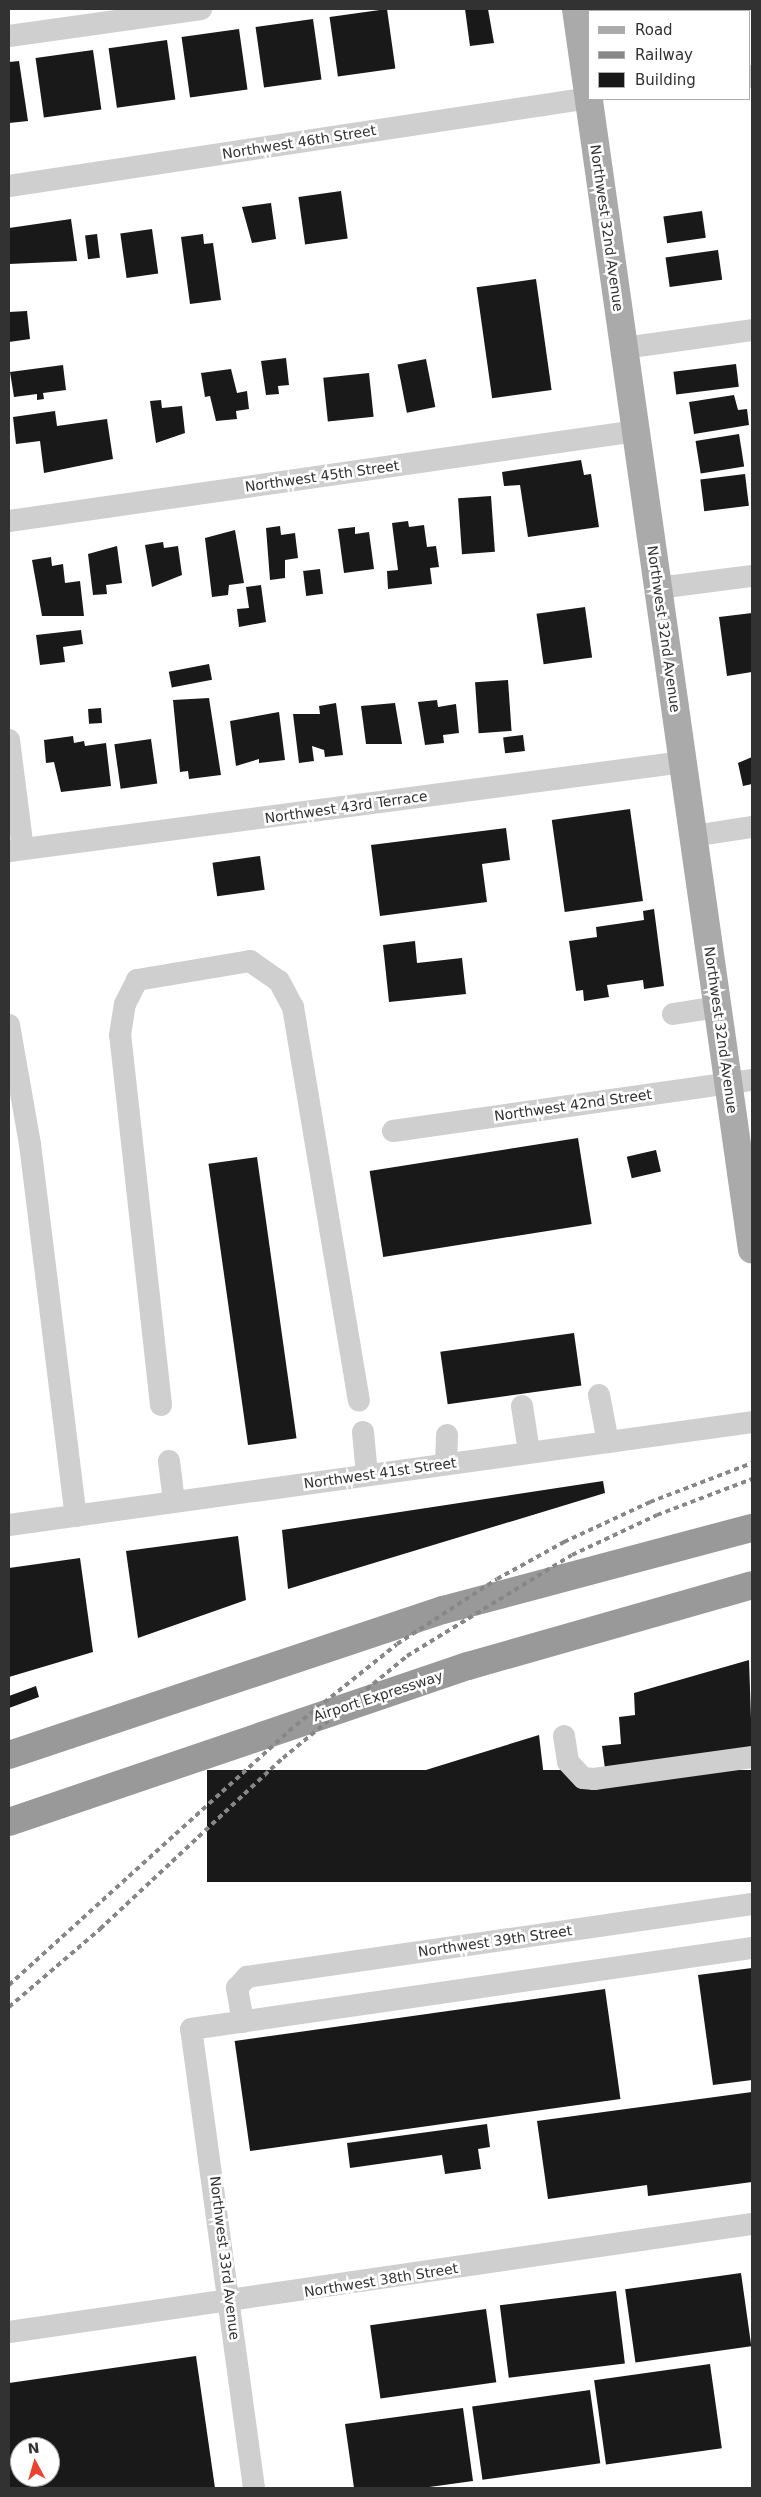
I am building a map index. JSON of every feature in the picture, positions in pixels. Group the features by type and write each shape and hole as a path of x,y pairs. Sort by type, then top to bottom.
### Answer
{"highway":[{"path":"9,1755 443,1610 752,1528"},
{"name":"Airport Expressway","path":"9,1822 468,1666 721,1592 752,1585"}],"main road":[{"name":"Northwest 32nd Avenue","path":"576,9 588,92"},
{"name":"Northwest 32nd Avenue","path":"589,100 718,1007 740,1081 752,1250"}],"street":[{"path":"9,36 201,9"},
{"name":"Northwest 46th Street","path":"9,186 588,99"},
{"path":"624,348 752,330"},
{"name":"Northwest 45th Street","path":"9,521 636,431"},
{"path":"658,588 752,576"},
{"path":"9,740 16,850"},
{"name":"Northwest 43rd Terrace","path":"16,850 683,762"},
{"path":"693,836 752,827"},
{"path":"161,1405 120,1035 125,1004 137,980 250,961 279,981 293,1007 358,1400"},
{"path":"673,1014 718,1007"},
{"path":"9,1025 30,1144 76,1516"},
{"name":"Northwest 42nd Street","path":"393,1131 740,1081"},
{"path":"599,1394 608,1442"},
{"path":"522,1406 529,1452"},
{"name":"Northwest 41st Street","path":"9,1525 752,1422"},
{"path":"362,1432 367,1475"},
{"path":"446,1464 447,1435"},
{"path":"169,1461 174,1502"},
{"path":"564,1736 568,1762 583,1778 594,1779 752,1757"},
{"name":"Northwest 39th Street","path":"243,2022 239,1982 752,1904"},
{"path":"243,2022 752,1948"},
{"name":"Northwest 33rd Avenue","path":"243,2022 191,2029 230,2302 254,2488"},
{"name":"Northwest 38th Street","path":"9,2332 230,2302 752,2224"}],"building":[{"path":"387,9 395,68 338,76 330,17"},
{"path":"465,9 488,9 494,43 470,46"},
{"path":"313,19 321,79 264,87 256,27"},
{"path":"239,29 247,89 190,97 182,37"},
{"path":"167,40 175,99 117,108 109,48"},
{"path":"93,50 101,109 44,117 36,58"},
{"path":"19,61 28,121 9,123 9,62"},
{"path":"341,191 348,239 305,245 298,197"},
{"path":"271,203 276,239 252,243 242,207"},
{"path":"702,211 706,238 667,243 663,216"},
{"path":"71,219 77,261 9,264 9,228"},
{"path":"152,229 158,274 127,278 120,233"},
{"path":"97,234 100,258 88,259 85,235"},
{"path":"203,234 204,244 213,243 221,300 190,304 181,237"},
{"path":"718,250 722,280 670,287 666,257"},
{"path":"536,279 552,390 492,398 477,287"},
{"path":"27,311 30,339 9,342 9,312"},
{"path":"286,358 289,385 278,386 279,394 266,395 261,361"},
{"path":"426,359 435,407 407,413 398,365"},
{"path":"736,364 739,387 676,395 673,372"},
{"path":"63,365 66,390 43,393 44,399 37,400 37,394 14,397 10,372"},
{"path":"231,369 237,393 247,391 249,409 236,411 237,419 216,421 210,396 205,397 201,373"},
{"path":"369,373 374,417 328,422 323,378"},
{"path":"734,395 738,410 747,409 749,425 694,434 689,402"},
{"path":"161,400 162,408 182,406 185,433 156,443 150,401"},
{"path":"55,411 57,426 107,419 113,459 44,473 40,441 16,444 13,417"},
{"path":"739,434 744,467 701,473 696,441"},
{"path":"581,460 584,475 591,474 599,527 528,537 520,485 504,486 502,472"},
{"path":"745,474 749,506 704,511 700,479"},
{"path":"491,496 495,552 462,554 458,498"},
{"path":"408,521 409,527 424,525 427,547 436,546 439,567 430,568 432,584 388,589 387,571 398,570 392,523"},
{"path":"280,526 281,535 295,533 298,558 285,560 285,578 270,580 266,528"},
{"path":"355,527 355,534 369,532 374,569 344,573 338,529"},
{"path":"235,530 244,583 229,585 228,595 212,597 205,538"},
{"path":"163,542 164,548 178,546 182,575 152,587 145,545"},
{"path":"117,546 122,583 106,585 107,594 93,595 88,554"},
{"path":"51,557 52,566 63,564 65,583 80,581 84,616 42,616 32,560"},
{"path":"320,569 323,594 306,596 303,571"},
{"path":"261,585 266,622 239,627 237,609 249,608 246,587"},
{"path":"585,607 592,658 544,664 536,614"},
{"path":"752,613 752,672 727,676 719,617"},
{"path":"81,630 83,644 63,647 65,662 40,665 36,635"},
{"path":"209,664 212,680 172,688 169,672"},
{"path":"508,680 512,731 479,733 475,682"},
{"path":"209,698 221,775 189,779 188,771 180,772 173,700"},
{"path":"437,700 438,707 456,704 459,733 443,735 444,743 425,745 418,702"},
{"path":"336,703 343,755 325,757 324,750 312,746 314,761 299,763 293,714 320,714 319,706"},
{"path":"395,703 402,744 366,744 361,706"},
{"path":"101,708 102,723 89,724 88,709"},
{"path":"279,712 285,760 259,763 259,759 236,766 230,721"},
{"path":"523,735 525,751 505,753 503,737"},
{"path":"73,736 74,743 84,741 85,746 106,743 111,786 61,792 54,762 46,763 44,740"},
{"path":"151,739 157,784 121,789 114,744"},
{"path":"752,757 752,784 743,786 738,763"},
{"path":"630,809 643,901 565,912 552,820"},
{"path":"506,828 510,860 482,864 487,902 380,916 371,845"},
{"path":"260,856 265,890 217,896 212,863"},
{"path":"654,909 664,986 644,989 643,980 607,985 609,997 584,1001 583,990 576,991 569,941 597,937 596,927 644,920 643,911"},
{"path":"415,941 417,963 462,958 466,994 389,1002 383,945"},
{"path":"578,1138 592,1224 383,1257 370,1171"},
{"path":"656,1150 661,1171 632,1178 627,1157"},
{"path":"257,1157 297,1438 248,1445 208,1164"},
{"path":"574,1333 581,1385 448,1404 440,1352"},
{"path":"603,1481 605,1493 288,1589 282,1530"},
{"path":"238,1536 246,1600 138,1638 126,1551"},
{"path":"80,1558 93,1652 9,1677 9,1568"},
{"path":"749,1660 752,1748 605,1769 602,1746 621,1744 619,1717 635,1715 634,1693"},
{"path":"36,1686 39,1697 9,1708 9,1696"},
{"path":"539,1735 546,1794 347,1822 345,1795"},
{"path":"207,1770 752,1770 752,1882 207,1882"},
{"path":"752,1968 752,2080 713,2085 698,1975"},
{"path":"605,1989 620,2099 250,2151 235,2041"},
{"path":"752,2092 752,2182 648,2196 647,2185 548,2199 537,2121"},
{"path":"487,2124 490,2147 478,2149 481,2169 445,2174 442,2155 350,2168 347,2143"},
{"path":"741,2273 751,2346 635,2363 625,2289"},
{"path":"616,2291 625,2363 509,2378 500,2305"},
{"path":"486,2309 496,2382 380,2399 370,2325"},
{"path":"196,2356 215,2488 9,2488 9,2383"},
{"path":"710,2364 722,2448 606,2464 594,2380"},
{"path":"590,2390 600,2463 482,2480 472,2407"},
{"path":"463,2408 473,2481 422,2488 354,2488 345,2424"}],"railway":[{"path":"9,1985 296,1725 397,1644 497,1579 564,1542 650,1502 752,1463"},
{"path":"9,2007 100,1929 283,1758 407,1656 572,1555 657,1515 752,1479"}]}
